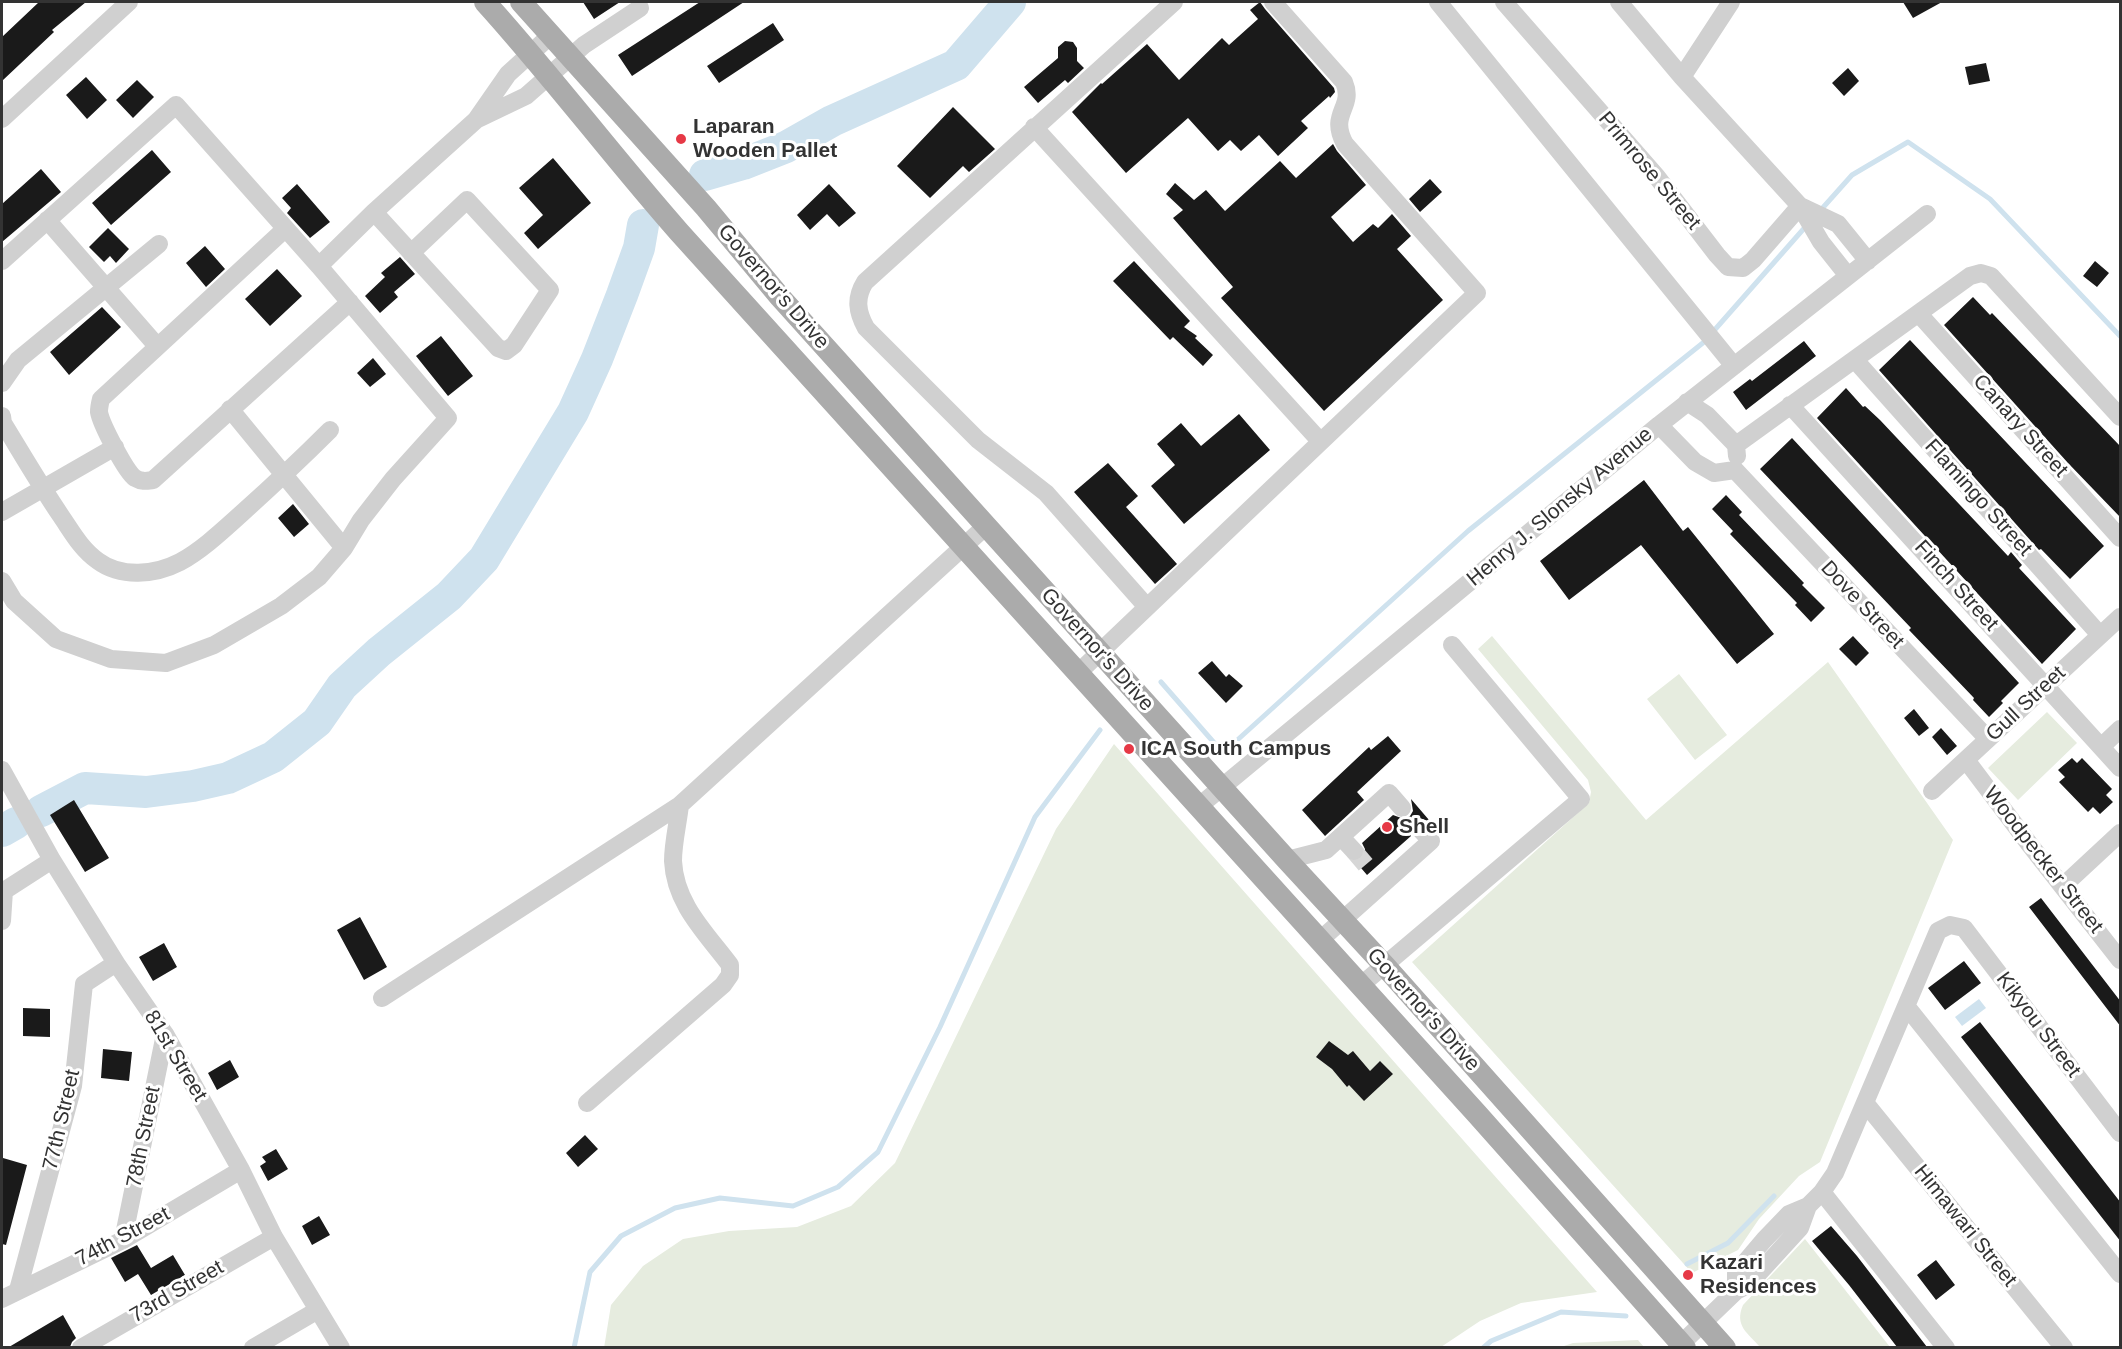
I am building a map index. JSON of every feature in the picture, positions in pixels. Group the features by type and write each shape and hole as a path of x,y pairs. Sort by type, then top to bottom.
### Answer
{"main road":[{"name":"Governor's Drive","path":"485,2 679,232 1478,1114 1683,1345"},
{"name":"Governor's Drive","path":"521,2 706,208 780,297 1099,653 1385,966 1725,1347"}],"street":[{"path":"2,119 129,2"},
{"path":"1148,607 1046,492 978,440 866,328 858,306 859,293 865,282 1174,2"},
{"path":"1078,673 1477,293 1345,144 1338,121 1348,96 1341,76 1272,2"},
{"path":"1438,2 1548,134 1734,366"},
{"name":"Primrose Street","path":"1504,2 1657,177 1728,267 1743,268 1753,260 1800,206"},
{"path":"1619,2 1682,76 1800,206 1821,242 1848,276"},
{"path":"1682,76 1731,2"},
{"path":"476,120 526,96 584,45 640,8"},
{"path":"320,266 374,212 476,120 507,75 551,35"},
{"path":"2,261 176,105 320,266 448,418 393,479 361,520 344,548 319,577 281,606 214,645 166,663 111,659 56,639 14,601 2,582"},
{"path":"1034,127 1320,441"},
{"path":"374,212 411,253 498,348 506,351 514,345 550,290 467,200 411,253"},
{"path":"1800,206 1839,224 1868,261"},
{"name":"Henry J. Slonsky Avenue","path":"1198,807 1687,402 1927,214"},
{"path":"46,220 157,346"},
{"path":"285,229 101,399 100,417 133,477 143,482 153,480 350,302"},
{"path":"2,383 18,360 159,244"},
{"path":"1736,445 1970,276 1981,273 1992,276 2121,417"},
{"name":"Canary Street","path":"1919,314 2121,538"},
{"name":"Flamingo Street","path":"1855,360 2100,635"},
{"path":"1659,425 1695,462 1714,473 1735,470 1736,445 1707,415 1687,402"},
{"name":"Finch Street","path":"1790,405 2121,768"},
{"path":"230,409 344,548"},
{"path":"2,416 3,423 42,488 82,548 115,571 138,573 161,569 180,562 215,537 330,430"},
{"path":"2,512 115,447"},
{"name":"Dove Street","path":"1735,470 1988,739"},
{"path":"382,998 680,806 986,526"},
{"name":"Gull Street","path":"1932,791 2121,617"},
{"path":"1360,986 1581,799 1452,645"},
{"path":"2101,747 2121,729"},
{"name":"Woodpecker Street","path":"1966,760 2063,886 2117,949"},
{"name":"81st Street","path":"2,770 52,860 116,963 165,1034 241,1170 274,1237 341,1347"},
{"path":"1287,860 1326,850 1389,793 1402,808"},
{"path":"587,1103 723,986 730,975 730,965 693,918 678,891 673,860 680,806"},
{"path":"1319,940 1343,921 1377,878 1431,841 1419,828"},
{"path":"2063,886 2121,833"},
{"path":"1341,837 1353,851"},
{"path":"2,921 3,890 52,860"},
{"name":"Kikyou Street","path":"1907,1007 1938,931 1950,925 1964,928 2121,1133"},
{"name":"77th Street","path":"18,1290 73,1086 84,984 116,963"},
{"path":"1683,1345 1703,1322 1736,1291 1748,1285 1800,1228 1808,1206 1822,1192 1835,1173 1848,1138 1866,1104 1907,1007 2121,1274"},
{"name":"78th Street","path":"123,1240 165,1034"},
{"name":"Himawari Street","path":"1866,1104 2064,1347"},
{"name":"74th Street","path":"2,1299 123,1240 241,1170"},
{"path":"1822,1192 1946,1347"},
{"name":"73rd Street","path":"81,1347 274,1237"},
{"path":"254,1347 318,1310"}],"shaded area":[{"path":"1492,636 1646,820 1828,662 1953,840 1820,1162 1799,1176 1759,1219 1738,1250 1692,1273 1412,962 1589,803 1591,792 1588,780 1478,649"},
{"path":"1679,674 1727,735 1695,760 1647,699"},
{"path":"2047,712 2077,743 2018,800 1988,768"},
{"path":"1114,744 1597,1292 1521,1303 1480,1321 1441,1347 604,1348 611,1305 643,1266 683,1239 729,1231 797,1227 851,1206 895,1163 1056,829"},
{"path":"1805,1239 1890,1347 1760,1347 1747,1333 1740,1318 1743,1305"},
{"path":"1638,1340 1644,1347 1561,1347 1573,1343"}],"water":[{"path":"1979,999 1986,1008 1962,1026 1955,1017"}],"building":[{"path":"39,2 86,2 52,30 54,32 2,81 2,37"},
{"path":"583,2 620,2 594,19"},
{"path":"700,2 744,2 632,76 618,55"},
{"path":"1260,2 1335,92 1301,121 1308,128 1278,156 1259,135 1241,151 1230,140 1218,151 1188,118 1126,173 1072,112 1101,83 1147,44 1179,80 1222,38 1229,45 1258,19 1250,10"},
{"path":"1903,2 1942,2 1913,18"},
{"path":"773,23 784,40 719,83 707,66"},
{"path":"1065,41 1073,42 1077,48 1077,61 1084,68 1068,83 1065,80 1038,103 1024,87 1058,58 1058,47"},
{"path":"1986,63 1990,81 1969,85 1965,67"},
{"path":"1848,68 1859,81 1844,96 1832,83"},
{"path":"86,77 107,100 87,119 66,95"},
{"path":"137,80 154,97 133,118 116,100"},
{"path":"953,107 995,149 969,172 963,166 930,198 897,166"},
{"path":"1333,144 1366,185 1331,217 1353,242 1373,224 1378,228 1392,214 1411,236 1397,249 1443,300 1324,411 1221,298 1233,287 1173,218 1183,210 1166,194 1175,183 1194,200 1206,190 1225,211 1280,161 1296,178"},
{"path":"152,150 171,172 111,225 92,203"},
{"path":"553,158 591,203 538,249 524,233 543,215 519,188"},
{"path":"41,169 61,192 2,242 2,204"},
{"path":"1430,179 1442,192 1420,212 1409,199"},
{"path":"297,184 330,222 310,238 287,213 291,208 282,198"},
{"path":"829,184 856,213 839,227 827,214 810,230 797,215"},
{"path":"108,228 129,249 116,263 110,256 104,262 89,247"},
{"path":"205,246 225,269 206,287 186,263"},
{"path":"400,257 415,274 394,292 398,297 380,313 365,296 385,277 381,273"},
{"path":"1134,261 1190,321 1184,327 1197,336 1195,338 1213,355 1203,366 1173,337 1170,340 1113,281"},
{"path":"2095,261 2109,273 2097,287 2083,276"},
{"path":"277,269 302,296 270,326 245,299"},
{"path":"1973,297 1990,315 1992,313 2121,447 2121,518 2068,463 1944,325"},
{"path":"102,307 121,327 69,375 50,352"},
{"path":"441,336 473,376 448,396 416,356"},
{"path":"1910,340 2104,546 2070,579 2041,549 2039,550 1879,370"},
{"path":"1804,341 1816,356 1746,410 1733,392 1750,379 1752,381"},
{"path":"373,358 386,374 370,387 357,373"},
{"path":"1846,388 1863,407 1865,406 1880,420 2008,556 2011,552 2022,565 2019,568 2076,629 2042,664 1817,418"},
{"path":"1239,414 1270,450 1184,524 1151,486 1175,465 1157,444 1181,423 1201,446"},
{"path":"1792,438 2019,683 1989,717 1973,700 1974,698 1909,630 1911,628 1760,469"},
{"path":"1108,463 1138,496 1126,507 1177,564 1155,584 1074,492"},
{"path":"1644,480 1683,531 1688,527 1774,634 1737,664 1641,545 1569,600 1540,561"},
{"path":"1726,495 1742,512 1739,515 1825,608 1811,622 1795,605 1797,603 1730,534 1733,531 1712,509"},
{"path":"293,504 309,524 294,537 278,518"},
{"path":"1853,636 1869,653 1856,666 1839,649"},
{"path":"1212,661 1226,677 1229,674 1243,686 1226,703 1198,673"},
{"path":"1914,709 1929,728 1919,736 1904,718"},
{"path":"1941,728 1957,746 1947,755 1932,737"},
{"path":"1388,736 1401,751 1357,792 1364,800 1325,836 1302,810 1369,747 1371,750"},
{"path":"2072,758 2077,763 2082,758 2112,789 2106,795 2113,802 2100,814 2093,807 2088,812 2059,782 2065,777 2058,770"},
{"path":"1411,799 1429,820 1417,817 1412,819 1408,825 1411,836 1367,875 1356,862 1365,855 1362,843 1393,815 1404,819 1410,816 1413,811"},
{"path":"74,800 109,858 85,872 50,815"},
{"path":"2041,898 2121,1002 2121,1027 2029,907"},
{"path":"360,917 387,967 364,980 337,930"},
{"path":"164,943 177,967 153,981 139,957"},
{"path":"1964,961 1981,983 1945,1010 1928,988"},
{"path":"23,1008 50,1009 50,1037 23,1036"},
{"path":"1980,1022 2121,1203 2121,1242 1961,1037"},
{"path":"1329,1041 1348,1055 1353,1051 1370,1071 1380,1061 1393,1074 1364,1101 1349,1085 1347,1087 1332,1069 1316,1057"},
{"path":"103,1049 132,1052 129,1081 101,1078"},
{"path":"230,1060 239,1077 217,1090 208,1073"},
{"path":"585,1135 598,1149 578,1167 566,1153"},
{"path":"276,1149 288,1169 268,1181 260,1166 266,1162 262,1157"},
{"path":"3,1158 27,1165 6,1245 2,1244"},
{"path":"319,1216 330,1235 312,1245 302,1226"},
{"path":"1831,1226 1927,1347 1897,1347 1812,1241"},
{"path":"137,1245 151,1268 173,1255 185,1275 151,1295 138,1274 125,1282 111,1258"},
{"path":"1936,1260 1955,1285 1936,1300 1917,1275"},
{"path":"63,1315 76,1338 70,1347 9,1347"}],"waterway":[{"path":"705,175 743,164 786,147 832,121 956,65 1010,2"},
{"path":"1819,212 1852,175 1908,142 1990,199 2120,336"},
{"path":"41,811 85,788 146,792 193,786 228,778 273,757 317,722 342,686 379,652 449,596 484,559 573,412 622,295 639,248 643,225"},
{"path":"1161,682 1223,753 1468,531 1704,342 1807,225"},
{"path":"574,1348 590,1272 621,1236 675,1208 720,1198 793,1206 838,1187 878,1152 940,1027 1035,817 1100,730"},
{"path":"2,831 16,823"},
{"path":"1687,1264 1728,1243 1774,1196"},
{"path":"1483,1348 1491,1341 1561,1312 1626,1316"}],"tunnel":[{"path":"1354,851 1371,871"}],"place":[{"name":"Laparan Wooden Pallet","path":"681,139"},
{"name":"ICA South Campus","path":"1129,749"},
{"name":"Shell","path":"1387,827"},
{"name":"Kazari Residences","path":"1688,1275"}]}
